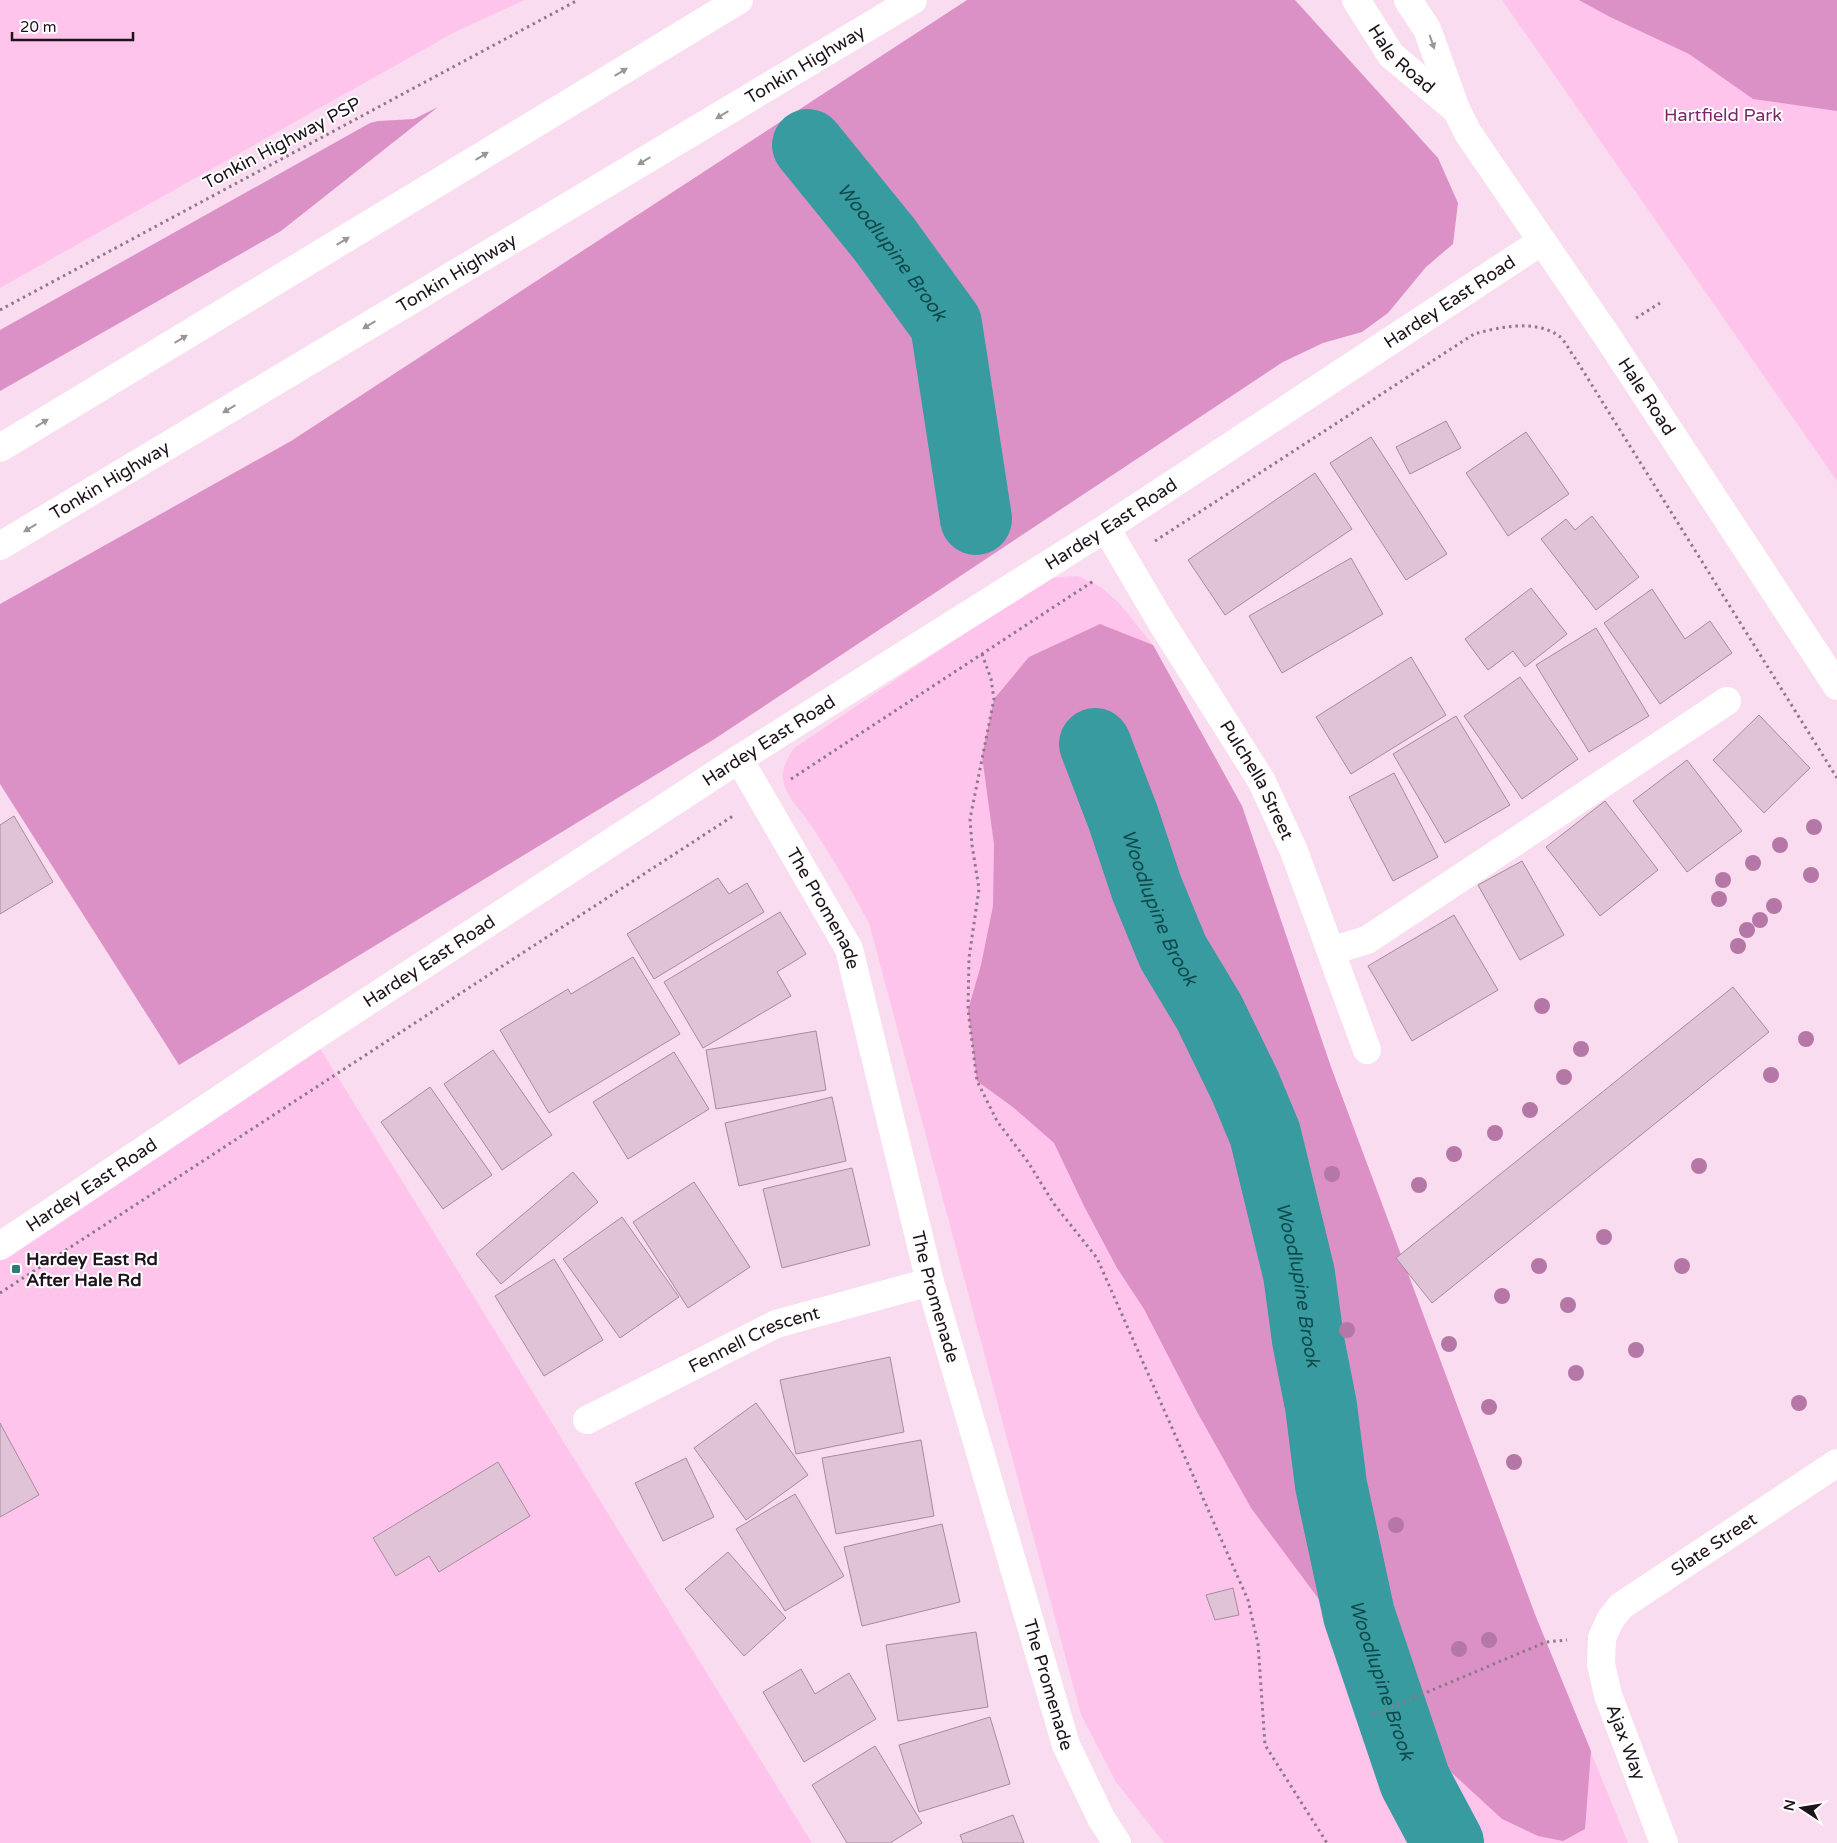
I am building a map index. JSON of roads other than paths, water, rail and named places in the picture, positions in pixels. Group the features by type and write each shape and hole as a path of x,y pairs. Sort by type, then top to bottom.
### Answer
{"main road":[{"path":"0,448 739,0"},
{"name":"Tonkin Highway","path":"0,546 913,0"},
{"name":"Hale Road","path":"1356,0 1391,55 1456,109"},
{"name":"Hale Road","path":"1408,0 1427,29 1456,109 1468,133 1542,241 1837,686"},
{"name":"Hardey East Road","path":"0,1246 313,1037 739,759 1106,528 1542,241"},
{"name":"Pulchella Street","path":"1106,528 1160,620 1261,780 1294,851 1367,1050"},
{"path":"1331,951 1367,940 1727,701"},
{"name":"The Promenade","path":"739,759 849,949 930,1282 1066,1745 1101,1818 1117,1843"},
{"name":"Fennell Crescent","path":"587,1420 776,1324 930,1282"},
{"name":"Slate Street","path":"1602,1638 1610,1620 1622,1606 1837,1463"},
{"name":"Ajax Way","path":"1602,1638 1601,1664 1608,1695 1664,1843"}],"waterway":[{"name":"Woodlupine Brook","path":"808,145 885,240 946,324 976,519"},
{"name":"Woodlupine Brook","path":"1095,744 1123,817 1147,889 1173,952 1209,1012 1245,1086 1265,1134 1299,1274 1308,1340 1321,1406 1331,1485 1359,1615 1415,1781 1448,1843"}],"place":[{"name":"Hardey East Rd After Hale Rd","path":"16,1269"}],"park label":[{"name":"Hartfield Park","path":"1723,115"}]}
